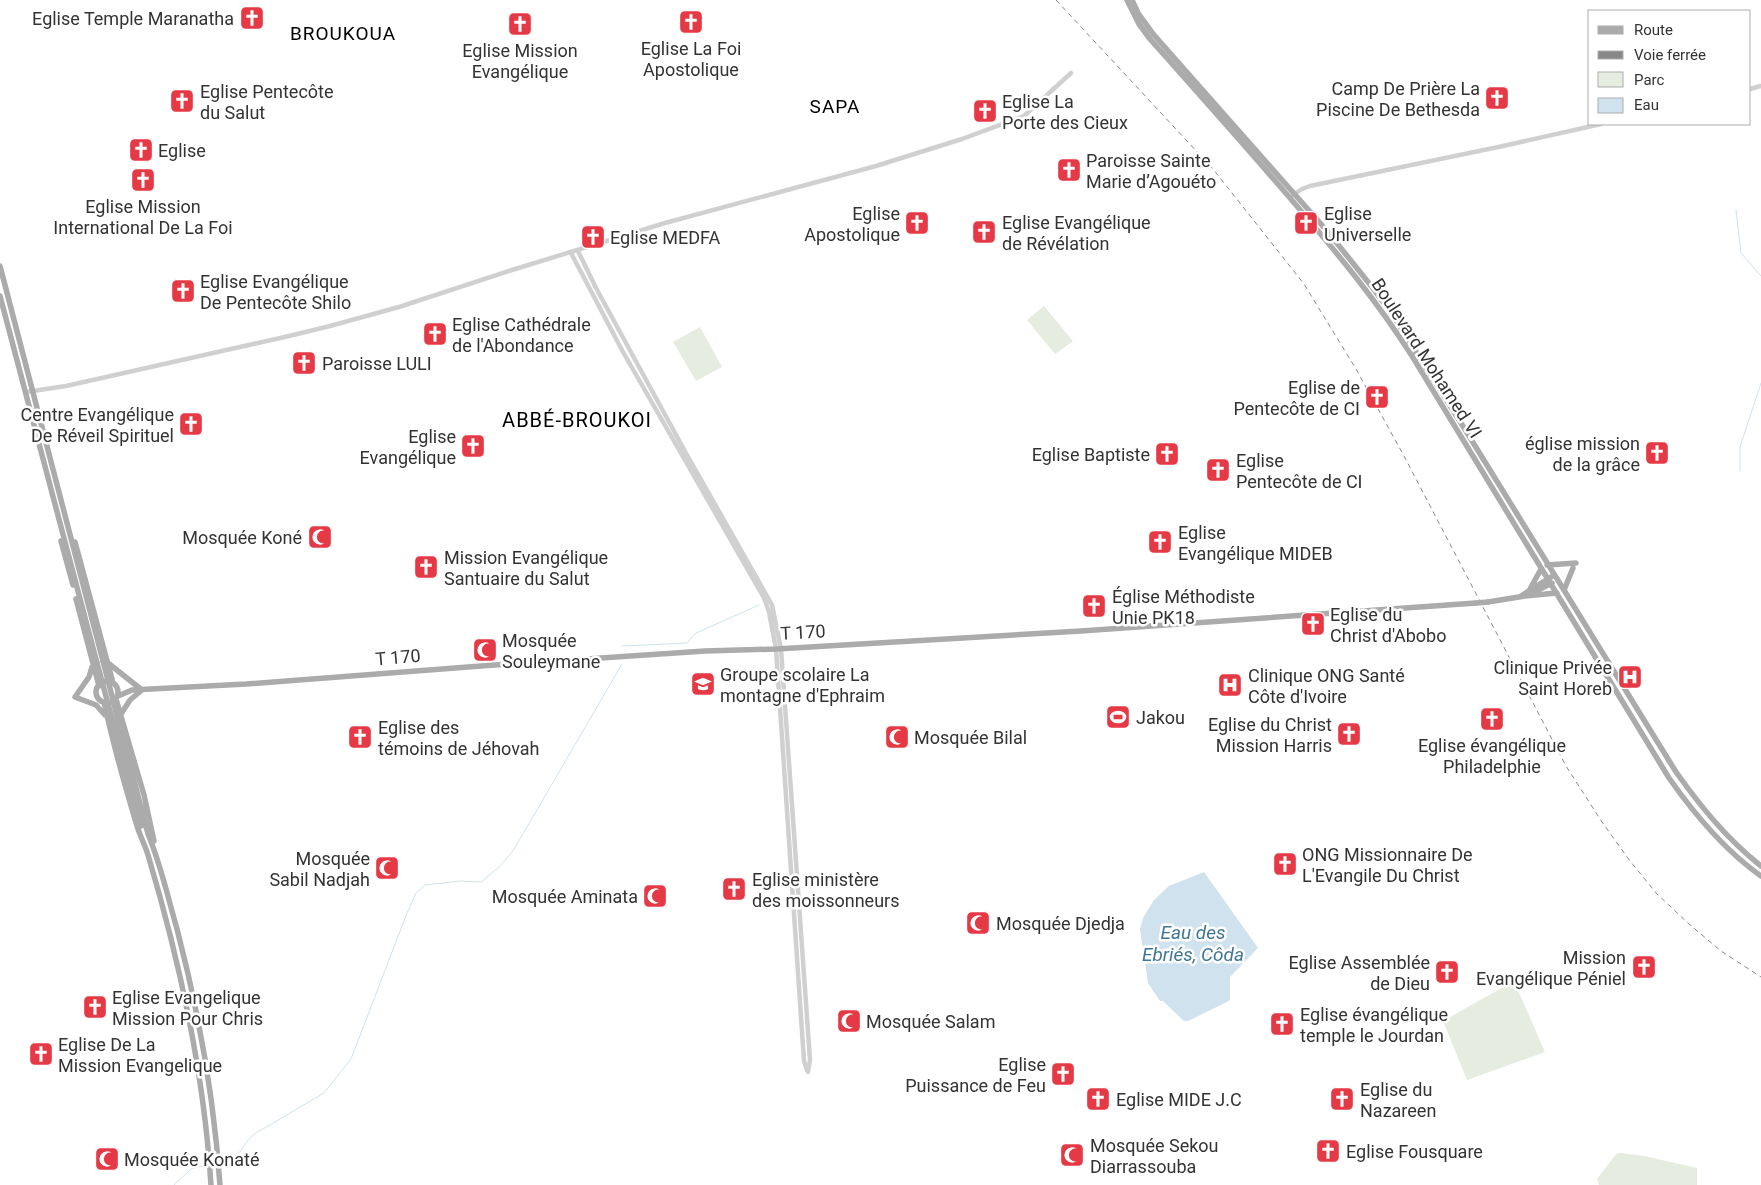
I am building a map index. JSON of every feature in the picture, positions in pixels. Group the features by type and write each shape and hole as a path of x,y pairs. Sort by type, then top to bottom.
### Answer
{"main road":[{"name":"Boulevard Mohamed VI","path":"1127,0 1139,24 1150,39 1364,276 1396,320 1548,565 1556,578 1560,592"},
{"name":"Boulevard Mohamed VI","path":"1132,0 1138,13 1154,36 1292,196 1390,321 1541,569 1560,592"},
{"path":"0,266 29,392 173,949 192,1032 204,1113 211,1185"},
{"path":"0,296 29,392"},
{"path":"64,527 60,540 100,663 118,690 117,697 144,796 154,848 186,966 205,1054 220,1185"},
{"path":"1548,565 1575,566 1560,592"},
{"path":"1525,594 1541,569"},
{"path":"1525,594 1556,578"},
{"path":"1525,594 1560,592"},
{"path":"1560,592 1694,798 1723,832 1744,853 1761,866"},
{"path":"1560,592 1639,731 1683,797 1718,839 1761,876"},
{"name":"T 170","path":"132,690 264,683 705,651 779,649 1081,631 1488,602 1525,594"},
{"path":"100,663 97,695 104,702 138,828 146,850"},
{"path":"100,663 142,690 130,700 121,714"},
{"path":"100,663 75,697 96,705 108,719"},
{"path":"99,686 105,682 132,690"},
{"path":"104,702 110,702 132,690"},
{"path":"119,736 148,834 154,848"}],"street":[{"path":"29,392 66,386 289,336 399,307 512,270 715,209 876,166 1001,126 1024,116 1071,73"},
{"path":"1292,196 1310,186 1597,125"},
{"path":"571,253 633,368 764,598 769,612 779,649 804,1061 808,1072 810,1060 779,649 772,605 687,455 596,288 578,251"}],"green space":[{"path":"1044,306 1073,341 1055,354 1027,320"},
{"path":"700,327 722,367 696,381 673,342"},
{"name":"Jakou","path":"1123,704 1131,721 1113,729 1105,713"},
{"path":"1514,981 1545,1052 1467,1080 1443,1021"},
{"path":"1616,1154 1644,1156 1697,1168 1697,1185 1599,1185 1597,1179"}],"water":[{"name":"Eau des Ebriés, Côda","path":"1204,872 1258,948 1230,977 1229,1001 1188,1021 1184,1021 1163,1001 1160,1001 1148,983 1140,929 1143,918 1154,900 1169,886"}],"waterway":[{"path":"1736,210 1741,253 1761,276"},
{"path":"1740,471 1740,447 1761,383"},
{"path":"622,646 687,643 696,633 759,605"},
{"path":"228,1164 257,1132 324,1093 351,1059 416,893 425,885 460,881 481,882 499,867 513,851 622,664"},
{"path":"174,1185 191,1169 202,1166"}],"railway":[{"path":"1056,0 1213,169 1304,284 1356,369 1404,456 1566,766 1630,861 1657,894 1689,924 1721,951 1761,977"}],"place":[{"name":"Eglise Temple Maranatha","path":"252,18"},
{"name":"Eglise La Foi Apostolique","path":"691,22"},
{"name":"Eglise Mission Evangélique","path":"520,24"},
{"name":"Camp De Prière La Piscine De Bethesda","path":"1497,98"},
{"name":"Eglise Pentecôte du Salut","path":"182,101"},
{"name":"Eglise La Porte des Cieux","path":"985,111"},
{"name":"Eglise","path":"141,150"},
{"name":"Paroisse Sainte Marie d’Agouéto","path":"1069,170"},
{"name":"Eglise Mission International De La Foi","path":"143,180"},
{"name":"Eglise Apostolique","path":"917,223"},
{"name":"Eglise Universelle","path":"1306,223"},
{"name":"Eglise Evangélique de Révélation","path":"984,232"},
{"name":"Eglise MEDFA","path":"593,237"},
{"name":"Eglise Evangélique De Pentecôte Shilo","path":"183,291"},
{"name":"Eglise Cathédrale de l'Abondance","path":"435,334"},
{"name":"Paroisse LULI","path":"304,363"},
{"name":"Eglise de Pentecôte de CI","path":"1377,397"},
{"name":"Centre Evangélique De Réveil Spirituel","path":"191,424"},
{"name":"Eglise Evangélique","path":"473,446"},
{"name":"église mission de la grâce","path":"1657,453"},
{"name":"Eglise Baptiste","path":"1167,454"},
{"name":"Eglise Pentecôte de CI","path":"1218,470"},
{"name":"Mosquée Koné","path":"320,537"},
{"name":"Eglise Evangélique MIDEB","path":"1160,542"},
{"name":"Mission Evangélique Santuaire du Salut","path":"426,567"},
{"name":"Église Méthodiste Unie PK18","path":"1094,606"},
{"name":"Eglise du Christ d'Abobo","path":"1313,624"},
{"name":"Mosquée Souleymane","path":"485,650"},
{"name":"Clinique Privée Saint Horeb","path":"1630,677"},
{"name":"Groupe scolaire La montagne d'Ephraim","path":"703,684"},
{"name":"Clinique ONG Santé Côte d'Ivoire","path":"1230,685"},
{"name":"Jakou","path":"1118,717"},
{"name":"Eglise évangélique Philadelphie","path":"1492,719"},
{"name":"Eglise du Christ Mission Harris","path":"1349,734"},
{"name":"Eglise des témoins de Jéhovah","path":"360,737"},
{"name":"Mosquée Bilal","path":"897,737"},
{"name":"ONG Missionnaire De L'Evangile Du Christ","path":"1285,864"},
{"name":"Mosquée Sabil Nadjah","path":"387,868"},
{"name":"Eglise ministère des moissonneurs","path":"734,889"},
{"name":"Mosquée Aminata","path":"655,896"},
{"name":"Mosquée Djedja","path":"978,923"},
{"name":"Mission Evangélique Péniel","path":"1644,967"},
{"name":"Eglise Assemblée de Dieu","path":"1447,972"},
{"name":"Eglise Evangelique Mission Pour Chris","path":"95,1007"},
{"name":"Mosquée Salam","path":"849,1021"},
{"name":"Eglise évangélique temple le Jourdan","path":"1282,1024"},
{"name":"Eglise De La Mission Evangelique","path":"41,1054"},
{"name":"Eglise Puissance de Feu","path":"1063,1074"},
{"name":"Eglise MIDE J.C","path":"1098,1099"},
{"name":"Eglise du Nazareen","path":"1342,1099"},
{"name":"Eglise Fousquare","path":"1328,1151"},
{"name":"Mosquée Sekou Diarrassouba","path":"1072,1155"},
{"name":"Mosquée Konaté","path":"107,1159"}],"district":[{"name":"BROUKOUA","path":"343,33"},
{"name":"SAPA","path":"835,106"},
{"name":"ABBÉ-BROUKOI","path":"577,420"}]}
